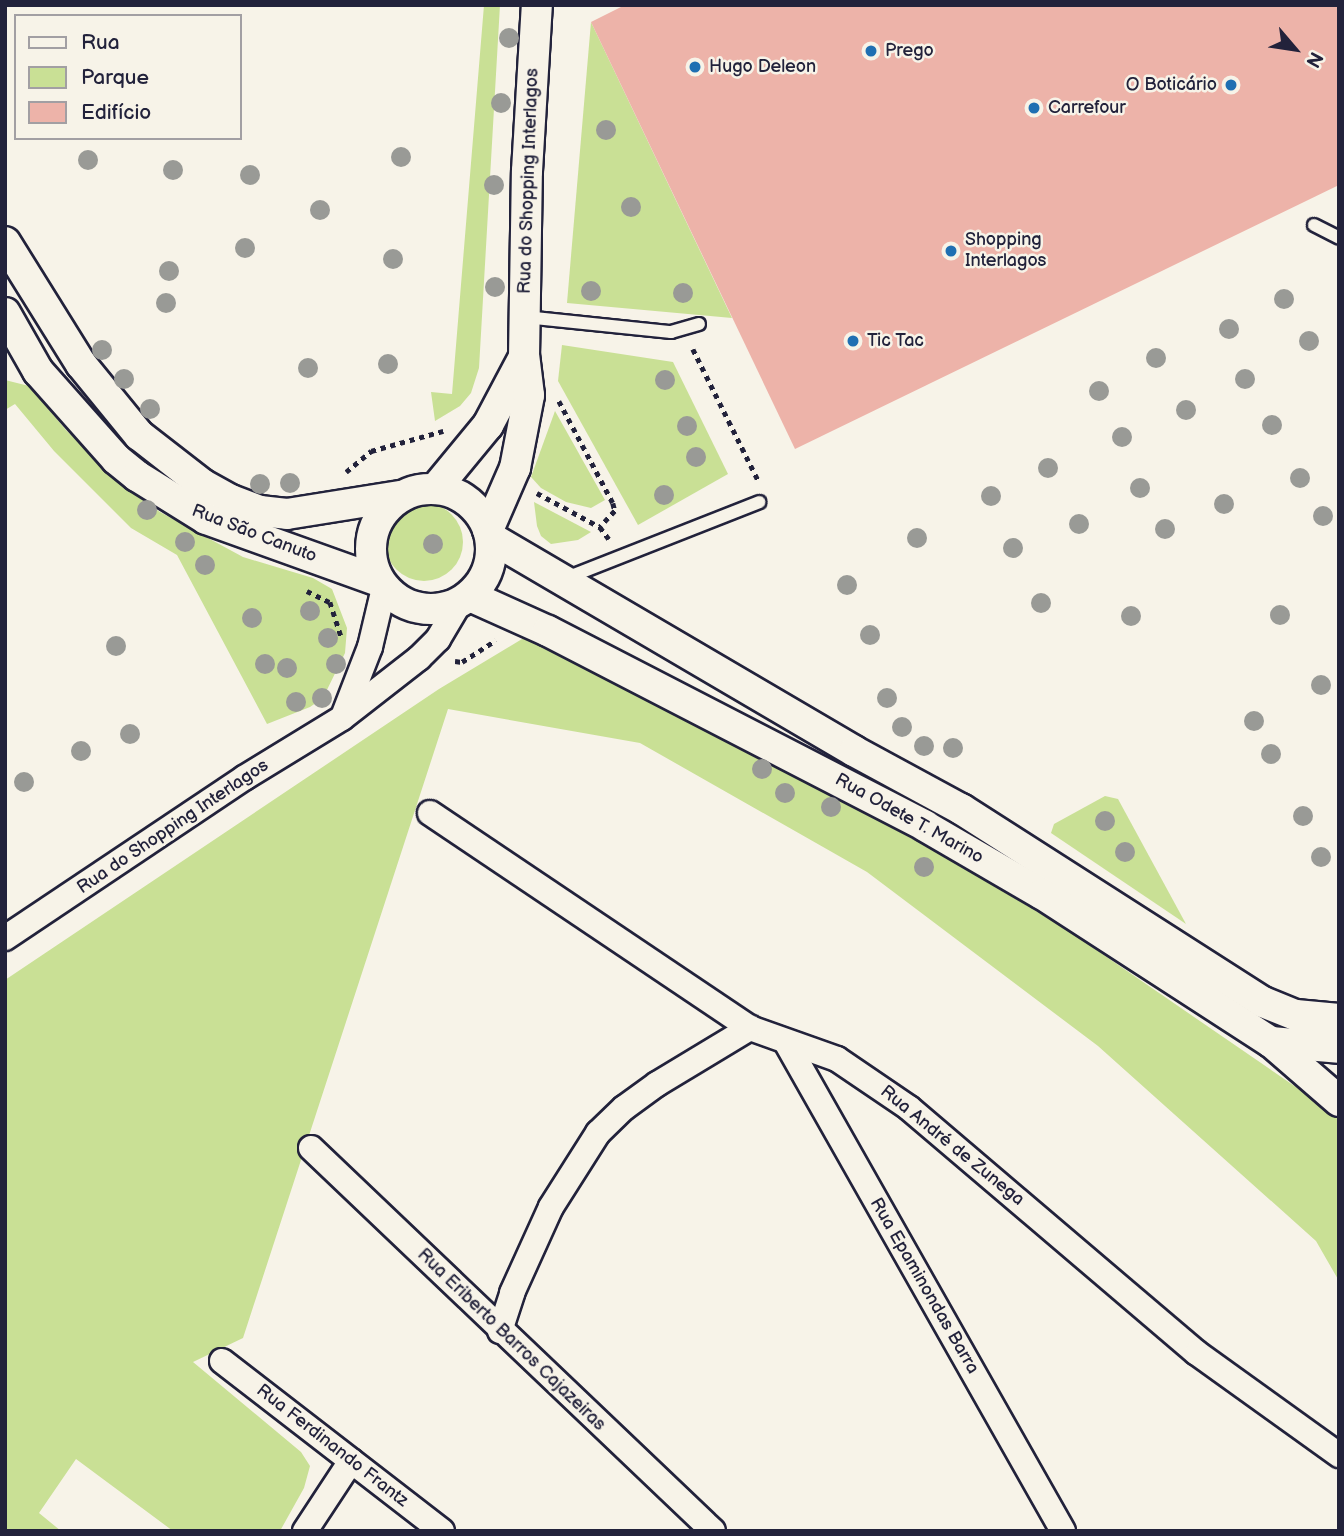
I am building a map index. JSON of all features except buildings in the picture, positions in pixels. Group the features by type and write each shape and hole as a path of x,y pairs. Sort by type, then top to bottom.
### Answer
{"street":[{"name":"Rua do Shopping Interlagos","path":"489,534 512,476 529,395 525,317 527,170 537,5"},
{"name":"Rua São Canuto","path":"5,242 81,364 139,435 171,462 231,500 260,511 287,514 400,496"},
{"name":"Rua São Canuto","path":"5,313 38,371 116,459 137,477 206,519 382,584"},
{"path":"436,488 477,440 526,366"},
{"path":"436,488 460,495 479,511 489,534 488,570 465,599 444,609 421,609 399,601 382,584 373,568 370,547 374,527 385,510 400,496 417,489 436,488"},
{"name":"Rua Odete T. Marino","path":"489,534 560,580 854,751 961,809 1263,1002 1296,1015 1339,1019"},
{"path":"342,718 370,647 382,584"},
{"name":"Rua do Shopping Interlagos","path":"5,939 244,778 342,718 419,658 438,639 465,599"},
{"name":"Rua Odete T. Marino","path":"465,599 523,620 734,725 925,826 1042,894 1271,1042 1339,1048"},
{"name":"Rua André de Zunega","path":"430,813 750,1028 837,1059 909,1108 1197,1353 1339,1455"},
{"path":"500,1331 512,1293 551,1207 598,1133 624,1108 657,1084 750,1028"},
{"name":"Rua Epaminondas Barra","path":"786,1042 1063,1531"},
{"path":"1271,1042 1339,1101"},
{"name":"Rua Eriberto Barros Cajazeiras","path":"311,1147 500,1331 713,1531"},
{"name":"Rua Ferdinando Frantz","path":"222,1361 442,1531"},
{"path":"305,1531 351,1461"}],"lane":[{"path":"1314,225 1339,238"},
{"path":"525,317 684,330 699,324"},
{"path":"560,580 759,502"}],"path":[{"path":"684,330 761,486"},
{"path":"526,366 556,396 613,503 615,511 600,527"},
{"path":"321,510 335,481 371,451 447,430 477,440"},
{"path":"512,476 600,527 622,556"},
{"path":"304,555 293,584 330,602 342,639 370,647"},
{"path":"419,658 462,662 492,641 512,635 523,620"}],"green space":[{"path":"484,5 500,5 479,368 471,393 460,406 435,421 431,392 452,394"},
{"path":"591,22 732,318 567,303"},
{"path":"562,345 673,362 728,474 638,525 558,381"},
{"path":"5,380 29,386 66,430 125,488 160,512 243,557 313,578 332,589 347,628 345,653 323,698 310,707 267,724 177,555 131,528 54,451 15,404 5,410"},
{"path":"555,411 605,500 591,508 566,502 541,488 531,477"},
{"path":"534,502 591,532 578,540 551,544 541,536"},
{"path":"424,503 439,506 456,520 463,542 460,557 446,574 424,581 409,578 392,564 385,542 388,527 402,510"},
{"path":"527,636 934,850 1066,929 1325,1107 1339,1120 1339,1281 1316,1241 1098,1046 867,872 640,743 448,709 243,1338 193,1362 301,1452 310,1466 304,1488 280,1531 173,1531 76,1459 39,1513 61,1531 5,1531 5,980 439,689"},
{"path":"1105,796 1118,799 1186,924 1051,833 1054,824"}],"place":[{"name":"Prego","path":"871,51"},
{"name":"Hugo Deleon","path":"695,67"},
{"name":"O Boticário","path":"1231,85"},
{"name":"Carrefour","path":"1034,108"},
{"name":"Shopping Interlagos","path":"951,251"},
{"name":"Tic Tac","path":"853,341"}]}
